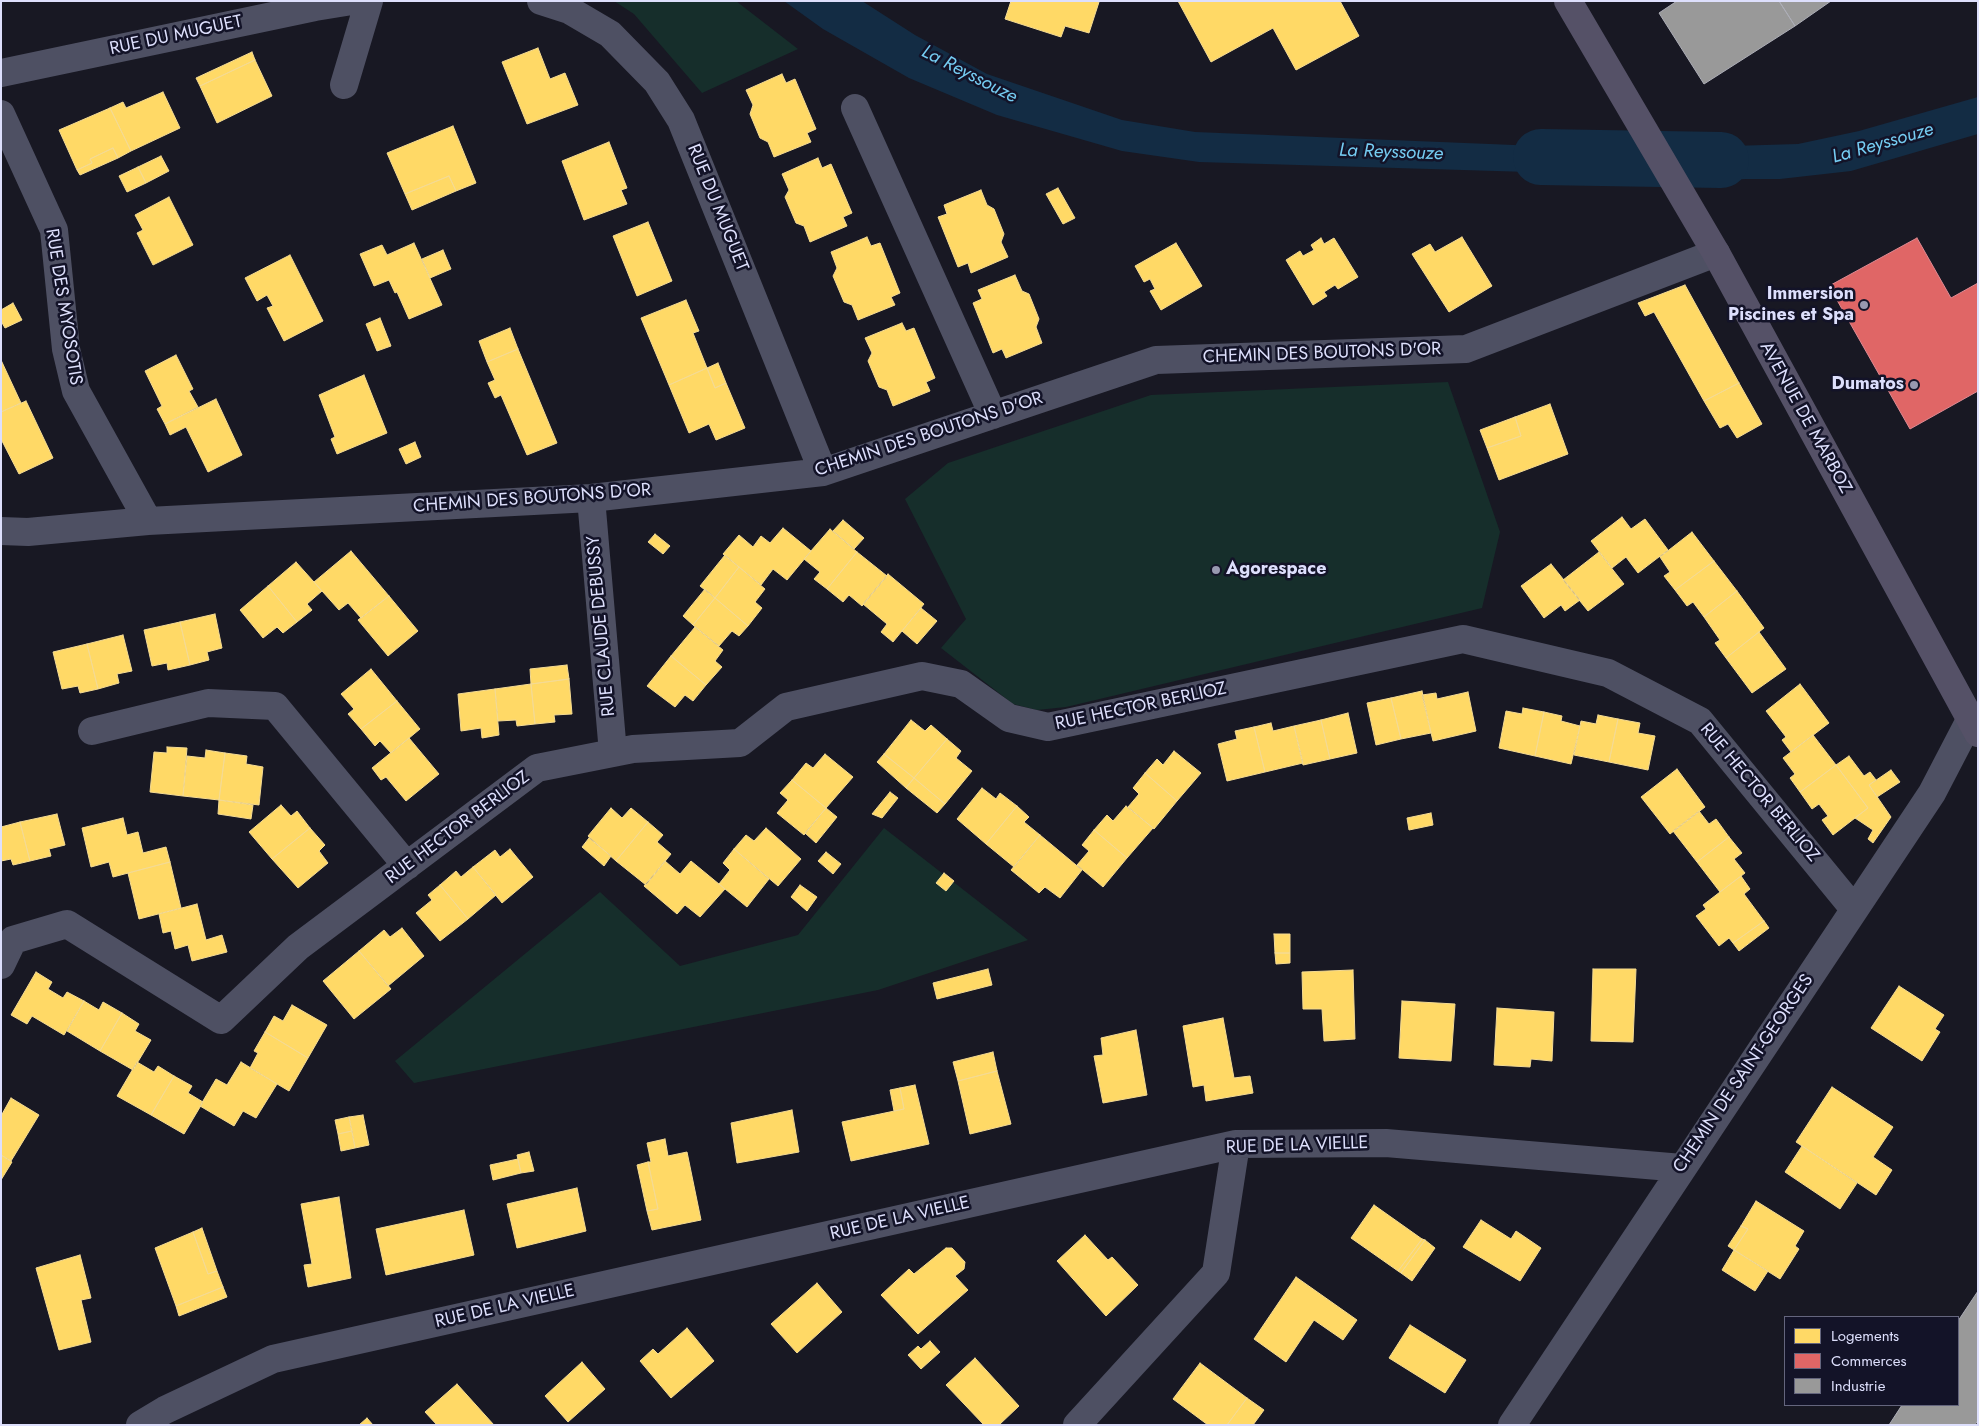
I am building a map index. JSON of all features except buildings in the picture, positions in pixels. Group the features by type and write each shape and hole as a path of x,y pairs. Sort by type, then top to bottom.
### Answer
{"main road":[{"name":"AVENUE DE MARBOZ","path":"1568,1 1716,253 1974,726"}],"street":[{"name":"RUE DU MUGUET","path":"1,73 315,6 352,1"},
{"path":"344,85 369,1"},
{"name":"RUE DU MUGUET","path":"541,1 569,10 610,34 657,82 681,120 823,472"},
{"path":"855,108 993,415"},
{"name":"RUE DES MYOSOTIS","path":"1,114 54,230 66,349 76,391 148,521"},
{"name":"CHEMIN DES BOUTONS D'OR","path":"1,531 28,532 148,521 591,498 823,472 1156,360 1466,349 1716,253"},
{"name":"RUE CLAUDE DEBUSSY","path":"591,498 613,753"},
{"name":"RUE HECTOR BERLIOZ","path":"1,964 13,940 67,924 220,1020 298,947 537,768 633,749 740,743 786,707 922,676 961,684 1009,718 1048,727 1463,639 1608,674 1700,720 1854,909"},
{"path":"92,731 208,703 274,706 407,866"},
{"name":"CHEMIN DE SAINT-GEORGES","path":"1512,1425 1932,793 1974,726"},
{"name":"RUE DE LA VIELLE","path":"140,1425 164,1410 274,1359 1236,1144 1386,1143 1682,1168"},
{"path":"1077,1425 1216,1273 1236,1144"}],"green space":[{"path":"614,1 736,1 798,49 702,93 634,14"},
{"name":"Agorespace","path":"1448,382 1500,532 1482,608 1066,707 1037,710 1013,704 941,648 966,619 905,499 948,463 1151,395"},
{"path":"884,828 1028,940 878,990 414,1083 395,1061 600,892 680,966 798,935"}],"water":[{"path":"784,1 862,1 915,35 987,74 1122,120 1195,132 1612,149 1628,175 1199,162 1122,151 997,115 909,78 823,29"},
{"path":"1978,97 1978,134 1851,171 1780,179 1689,182 1664,148 1798,144 1859,131"}],"waterway":[{"name":"La Reyssouze","path":"1541,157 1721,160"}],"place":[{"name":"Immersion Piscines et Spa","path":"1864,305"},
{"name":"Dumatos","path":"1914,385"},
{"name":"Agorespace","path":"1216,570"}]}
